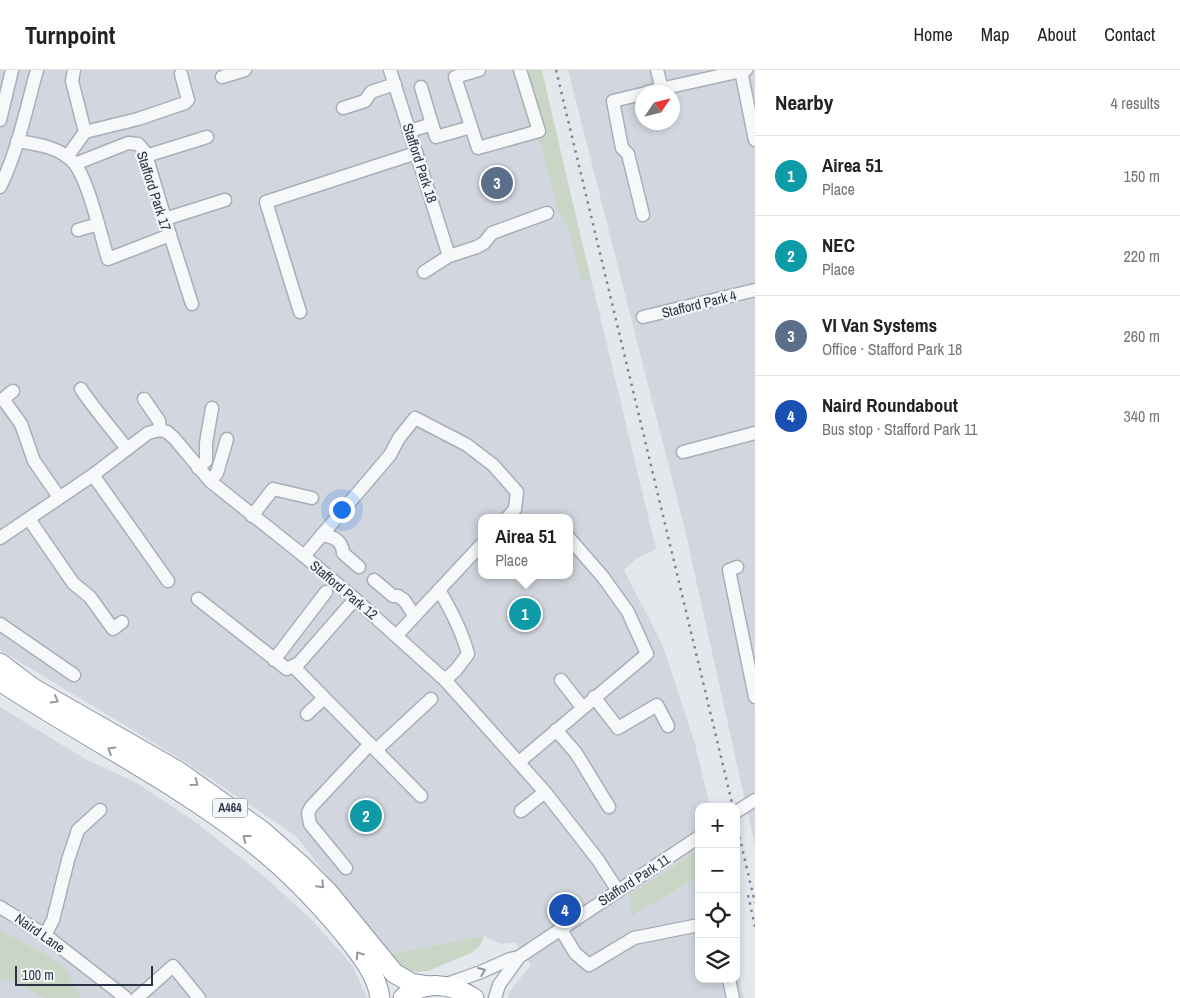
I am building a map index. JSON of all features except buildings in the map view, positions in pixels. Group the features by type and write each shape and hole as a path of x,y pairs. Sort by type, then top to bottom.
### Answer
{"highway":[{"name":"A464","path":"0,664 33,688 178,771 260,830 302,866 328,892 394,973 411,983 460,989 474,998"},
{"name":"A464","path":"0,681 33,703 169,784 249,840 291,876 349,940 370,971 380,998"},
{"path":"403,998 416,990 437,985"}],"street":[{"path":"0,120 12,70"},
{"path":"0,187 7,174 37,70"},
{"path":"17,141 45,145 71,160 85,132 72,81 74,70"},
{"path":"222,77 245,70"},
{"name":"Stafford Park 18","path":"390,70 450,256"},
{"path":"479,70 455,77 478,148 538,131 520,70"},
{"path":"653,85 657,70"},
{"path":"680,85 744,71 755,140"},
{"path":"85,132 138,119 185,104 188,100 181,74"},
{"path":"343,108 365,102 371,92 395,84"},
{"path":"421,87 436,137 472,126"},
{"path":"635,96 613,101 622,148 628,154 643,215"},
{"path":"410,131 432,124"},
{"path":"146,156 207,136"},
{"name":"Stafford Park 17","path":"128,142 138,144 146,156 170,235 108,259 84,183 71,160 128,142"},
{"path":"300,312 266,202 416,153"},
{"path":"165,219 225,200"},
{"path":"424,272 450,256 477,247 484,243 492,234 547,214"},
{"path":"78,230 98,224"},
{"path":"170,235 192,304"},
{"name":"Stafford Park 4","path":"643,317 755,290"},
{"path":"81,390 93,408 127,449"},
{"path":"13,391 3,398 21,424 34,461 59,497"},
{"name":"Stafford Park 12","path":"144,399 159,421 160,430 167,432 174,438 210,482 304,556 397,635 445,680 545,792 598,860 618,890"},
{"path":"198,468 206,461 206,443 212,408"},
{"path":"304,556 390,455 399,438 414,418 467,445 493,466 517,492 515,509 511,514"},
{"path":"0,538 93,474 148,433 160,430"},
{"path":"683,452 755,433"},
{"path":"210,482 217,474 227,439"},
{"path":"93,474 168,581"},
{"path":"252,516 273,489 312,498"},
{"path":"29,519 73,583 90,597 112,629 122,622"},
{"path":"322,535 336,539 342,547 343,553 359,567"},
{"path":"519,762 647,654 628,612 603,578 573,543"},
{"path":"397,635 478,549"},
{"path":"737,567 729,570 755,697"},
{"path":"374,580 393,596 398,596 404,600 414,615"},
{"path":"439,590 449,606 464,639 468,654 456,670 445,680"},
{"path":"274,660 326,592"},
{"path":"198,599 286,669 299,663 355,599"},
{"path":"0,624 74,675"},
{"path":"293,666 421,796"},
{"path":"561,680 582,707"},
{"path":"594,697 618,728 657,705 668,726"},
{"path":"307,714 324,698"},
{"path":"346,868 310,824 308,813 311,807 373,747 431,699"},
{"path":"556,730 576,753 609,807"},
{"path":"521,812 545,792"},
{"path":"740,809 755,800"},
{"path":"45,935 53,920 68,860 78,830 100,810"},
{"name":"Stafford Park 11","path":"437,985 481,972 518,957 695,840"},
{"name":"Naird Lane","path":"0,907 45,935 126,998"},
{"path":"560,928 576,953 589,965 634,938 695,926"},
{"name":"Stafford Park 11","path":"495,998 499,985 515,965 518,957"},
{"path":"137,998 173,966 199,998"},
{"path":"730,983 734,998"}],"shaded area":[{"path":"0,70 541,70 656,549 636,559 624,570 663,646 695,744 709,803 695,803 695,983 740,983 740,980 744,998 508,998 509,992 531,965 515,942 501,944 484,936 389,954 296,836 187,763 0,650"},
{"path":"568,70 755,70 755,846 685,530"},
{"path":"0,707 87,760 137,783 194,821 260,873 310,918 353,966 367,998 0,998"}],"green space":[{"path":"520,70 542,70 590,280 582,281 569,230 558,209 541,144 528,127 521,101 526,100"},
{"path":"695,853 695,878 631,916 631,894"},
{"path":"0,931 50,957 66,970 81,998 45,998 16,982 0,979"},
{"path":"484,936 480,946 471,953 428,971 416,972 401,969 389,954"}],"railway":[{"path":"556,70 732,803"},
{"path":"740,839 755,903"},
{"path":"748,895 755,927"}],"place":[{"name":"VI Van Systems","path":"497,183"},
{"name":"Airea 51","path":"525,614"},
{"name":"NEC","path":"366,816"},
{"name":"Naird Roundabout","path":"565,910"}]}
